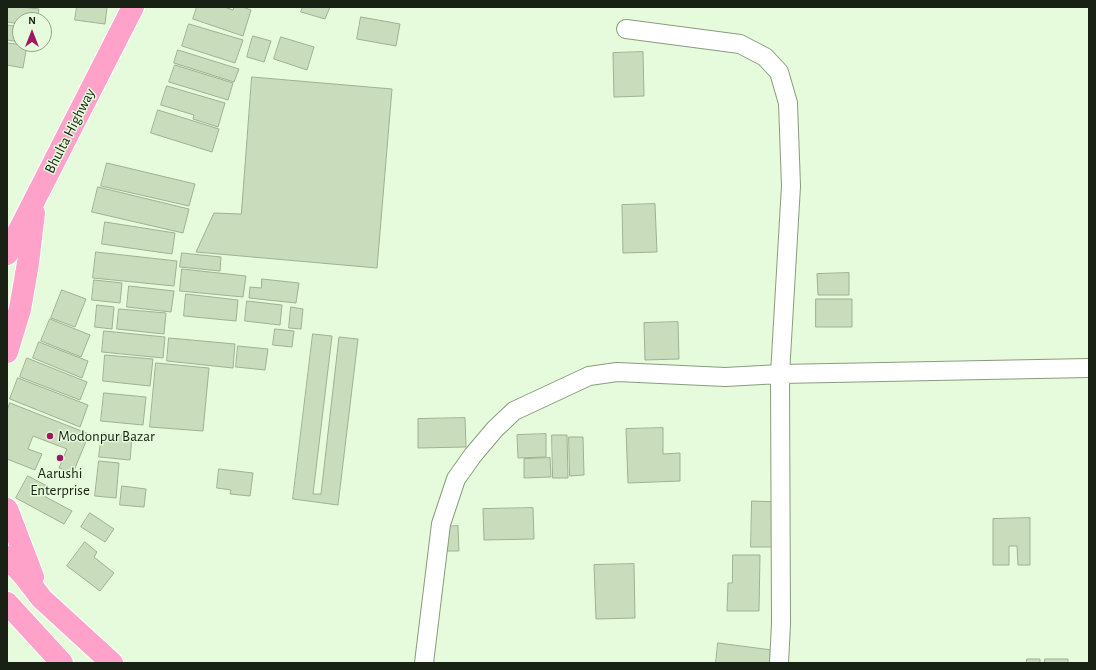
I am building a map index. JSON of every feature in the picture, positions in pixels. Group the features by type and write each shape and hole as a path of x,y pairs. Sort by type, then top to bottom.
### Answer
{"highway":[{"name":"Bhulta Highway","path":"7,254 133,7"},
{"path":"7,352 20,309 28,263 36,198"},
{"path":"7,509 21,550 42,599"},
{"path":"7,558 25,577 42,599 112,663"},
{"path":"7,603 62,663"}],"street":[{"path":"626,29 740,44 765,57 779,72 788,103 791,186 780,374 781,624 779,663"},
{"path":"424,663 441,524 456,480 473,455 495,429 514,411 589,376 617,372 725,376 1089,368"}],"building":[{"path":"7,7 39,9 38,12 12,12 12,23 7,22"},
{"path":"77,7 107,7 105,24 75,20"},
{"path":"197,7 224,7 233,10 234,7 243,7 251,10 243,36 193,19"},
{"path":"303,7 330,7 325,19 301,12"},
{"path":"361,17 400,24 396,46 357,39"},
{"path":"189,24 243,40 235,63 182,46"},
{"path":"7,25 12,26 12,41 7,40"},
{"path":"253,36 271,41 264,62 247,57"},
{"path":"281,37 314,47 307,70 274,59"},
{"path":"7,43 12,44 12,52 26,52 23,68 7,65"},
{"path":"178,50 239,69 234,82 174,63"},
{"path":"643,52 644,96 614,97 613,53"},
{"path":"175,65 233,83 228,100 169,82"},
{"path":"252,77 392,89 377,268 196,252 214,213 241,214"},
{"path":"167,86 225,103 218,127 193,119 194,115 161,105"},
{"path":"158,110 219,129 212,152 151,133"},
{"path":"107,163 195,184 189,206 101,186"},
{"path":"98,187 189,209 183,233 92,212"},
{"path":"655,204 657,252 623,253 622,205"},
{"path":"105,222 175,233 172,254 102,244"},
{"path":"96,252 177,261 174,286 93,278"},
{"path":"182,253 221,257 220,271 180,267"},
{"path":"182,269 246,276 243,297 180,291"},
{"path":"849,273 849,295 818,295 817,274"},
{"path":"262,279 299,283 296,303 249,298 250,287 261,288"},
{"path":"94,280 122,283 120,303 92,300"},
{"path":"129,286 174,291 171,312 127,307"},
{"path":"62,290 86,299 75,327 51,318"},
{"path":"186,294 238,300 236,321 184,316"},
{"path":"816,299 852,299 852,327 816,327"},
{"path":"247,301 282,305 280,325 245,321"},
{"path":"97,305 114,307 112,329 95,327"},
{"path":"291,307 303,309 301,329 289,328"},
{"path":"119,309 166,313 164,334 117,329"},
{"path":"50,319 90,335 81,357 41,341"},
{"path":"678,322 679,359 645,360 644,323"},
{"path":"275,329 294,331 292,347 273,345"},
{"path":"104,331 165,337 163,358 102,352"},
{"path":"313,334 332,336 313,494 321,494 339,337 358,339 338,505 293,499"},
{"path":"169,338 235,344 233,368 167,361"},
{"path":"39,342 88,361 82,378 33,358"},
{"path":"238,346 268,349 265,370 236,367"},
{"path":"105,355 153,359 150,386 103,381"},
{"path":"27,358 87,382 80,400 20,377"},
{"path":"156,363 209,368 203,431 150,427"},
{"path":"18,378 88,405 80,427 10,399"},
{"path":"104,393 146,397 143,425 101,421"},
{"path":"10,403 89,434 73,473 59,468 67,449 33,436 28,449 42,454 35,470 7,459 7,411"},
{"path":"465,418 466,447 418,448 418,419"},
{"path":"663,428 663,454 680,453 680,481 628,483 626,429"},
{"path":"102,433 132,436 130,460 99,457"},
{"path":"546,434 546,457 518,458 517,435"},
{"path":"552,435 567,435 568,478 553,478"},
{"path":"569,437 583,437 584,475 570,476"},
{"path":"550,458 551,477 524,478 524,459"},
{"path":"99,461 119,463 116,498 95,496"},
{"path":"219,469 253,473 250,496 230,494 231,490 217,488"},
{"path":"28,476 47,486 42,495 72,511 64,524 16,498"},
{"path":"122,486 146,489 144,507 120,505"},
{"path":"752,501 778,502 778,547 751,547"},
{"path":"533,508 534,539 484,540 483,509"},
{"path":"90,513 114,529 105,542 81,527"},
{"path":"1030,518 1030,565 1018,565 1017,546 1009,546 1009,565 993,565 993,519"},
{"path":"458,526 459,551 445,551 445,527"},
{"path":"85,542 97,552 94,557 114,573 100,591 67,566"},
{"path":"733,555 760,555 759,611 727,611 728,583 732,583"},
{"path":"634,564 635,618 596,619 594,565"},
{"path":"718,643 772,650 770,663 716,663"},
{"path":"1027,659 1040,659 1040,663 1027,663"},
{"path":"1045,659 1068,659 1068,663 1045,663"}],"place":[{"name":"Modonpur Bazar","path":"50,436"},
{"name":"Aarushi Enterprise","path":"60,458"}]}
